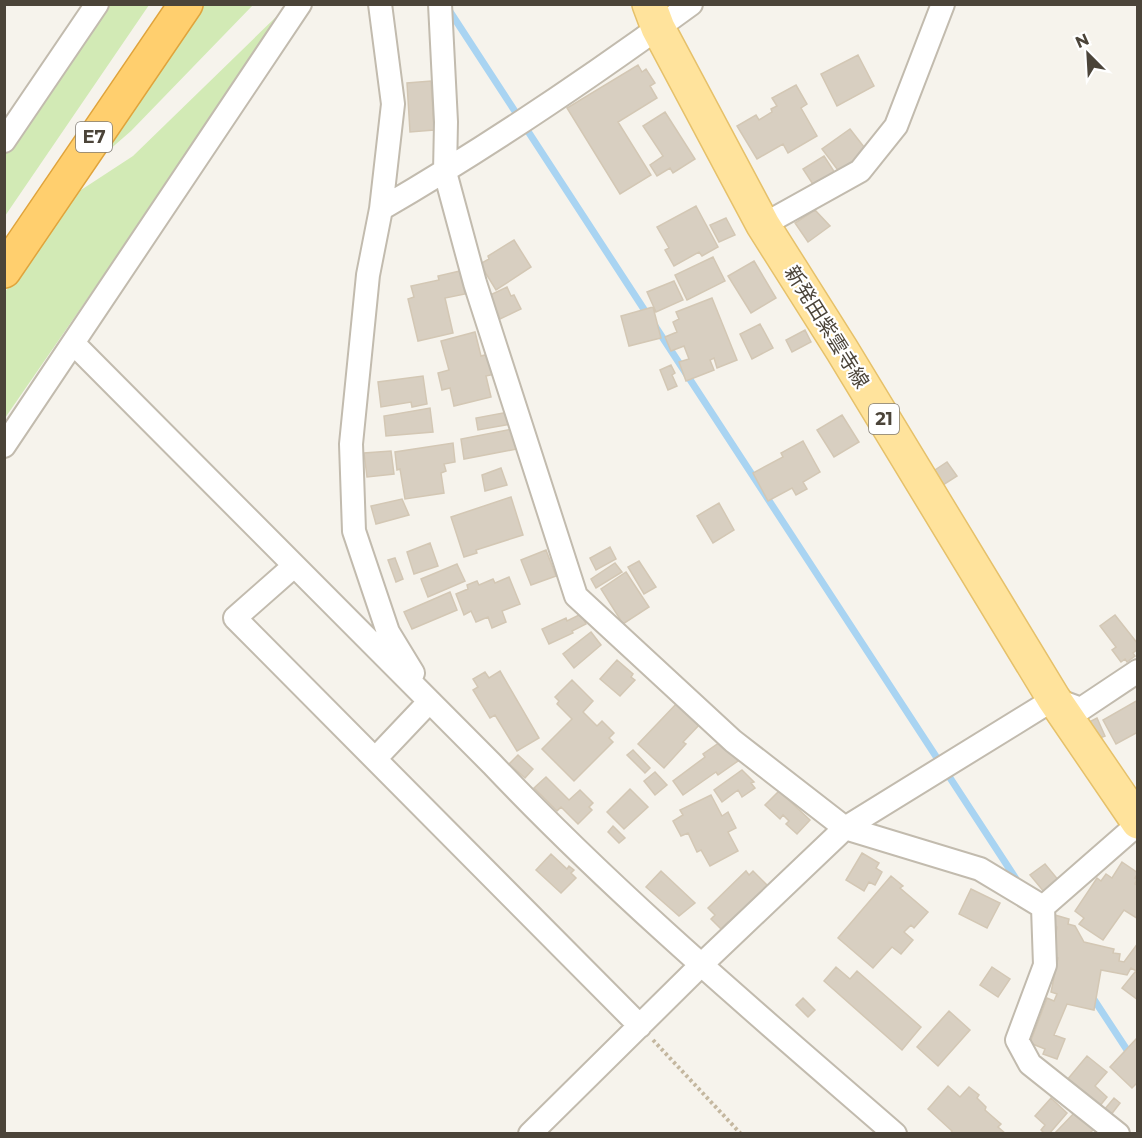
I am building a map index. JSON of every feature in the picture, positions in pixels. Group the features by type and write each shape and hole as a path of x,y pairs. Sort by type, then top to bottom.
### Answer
{"highway":[{"name":"E7","path":"4,236 163,4"},
{"name":"E7","path":"4,271 186,4"}],"main road":[{"name":"新発田紫雲寺線","path":"654,16 763,225 842,350 1054,699 1137,823"}],"street":[{"path":"4,141 97,4"},
{"path":"4,446 300,4"},
{"path":"380,4 393,104 381,209 368,275 351,444 354,531 387,632 433,706"},
{"path":"440,4 446,122 445,172 475,283 576,596 733,741 845,828 980,869 1043,907"},
{"path":"381,209 445,172 654,16 691,4"},
{"path":"763,225 860,171 882,144 896,126 943,4"},
{"path":"74,344 553,828 700,966 895,1134"},
{"path":"294,566 235,618 640,1026"},
{"path":"530,1134 700,966 845,828 1054,699 1081,709 1137,671"},
{"path":"375,759 433,706"},
{"path":"1118,1134 1030,1064 1017,1040 1044,965 1043,907 1137,823"}],"path":[{"path":"640,1026 741,1134"}],"green space":[{"path":"100,5 149,5 5,216 5,148"},
{"path":"202,5 253,5 131,131 93,164"},
{"path":"288,8 5,418 5,292 76,188 81,190 133,156 283,9"}],"building":[{"path":"858,55 874,86 837,106 821,74"},
{"path":"638,65 642,72 646,69 655,83 650,86 657,98 618,122 651,175 620,194 567,108"},
{"path":"431,81 434,130 410,132 407,83"},
{"path":"796,85 807,104 801,108 817,136 788,153 783,144 757,159 737,126 756,115 759,120 772,112 771,109 777,106 772,98"},
{"path":"665,112 695,159 673,173 670,168 657,176 650,165 663,156 643,126"},
{"path":"850,129 868,152 840,173 822,149"},
{"path":"824,156 837,176 816,189 803,169"},
{"path":"696,206 718,247 702,256 699,252 674,266 665,250 669,248 657,227"},
{"path":"815,210 830,226 808,242 795,223"},
{"path":"726,218 735,235 719,242 710,225"},
{"path":"514,240 531,267 496,290 480,264 489,259 488,256"},
{"path":"713,257 725,281 687,300 675,275"},
{"path":"754,261 776,298 751,313 728,276"},
{"path":"460,271 465,294 445,298 453,333 418,341 408,299 414,297 411,286 439,280 438,276"},
{"path":"674,281 683,300 656,312 647,292"},
{"path":"507,287 521,309 500,319 490,295"},
{"path":"712,298 737,360 717,368 714,358 710,360 714,370 686,381 679,362 689,359 684,346 671,351 665,337 677,332 673,322 679,319 676,312"},
{"path":"653,307 661,338 629,346 621,316"},
{"path":"760,324 773,348 752,359 740,334"},
{"path":"805,330 811,342 792,352 786,340"},
{"path":"475,332 481,356 489,354 495,374 486,376 491,397 454,406 450,388 442,390 438,373 449,370 441,341"},
{"path":"671,365 677,386 668,390 660,370"},
{"path":"423,376 427,404 412,407 411,402 381,407 378,382"},
{"path":"430,408 433,432 386,436 384,416"},
{"path":"508,412 511,424 478,430 476,418"},
{"path":"842,415 859,442 834,457 817,430"},
{"path":"512,429 517,449 464,459 461,439"},
{"path":"803,441 820,472 803,482 807,489 796,495 792,488 768,501 753,473 783,457 781,453"},
{"path":"453,443 455,462 444,464 446,471 441,473 444,493 405,499 395,452"},
{"path":"391,451 394,474 367,477 364,453"},
{"path":"947,462 957,476 940,487 932,472"},
{"path":"501,468 507,485 485,491 482,475"},
{"path":"511,497 523,535 476,550 477,553 464,557 451,517"},
{"path":"402,499 409,515 376,524 371,506"},
{"path":"719,503 734,530 713,543 697,516"},
{"path":"430,543 438,566 414,574 407,552"},
{"path":"610,547 616,559 596,570 590,558"},
{"path":"546,550 556,576 531,585 521,560"},
{"path":"395,558 403,579 396,582 388,560"},
{"path":"639,561 656,587 644,594 628,567"},
{"path":"615,563 622,572 596,588 591,579"},
{"path":"457,564 465,581 428,597 421,579"},
{"path":"626,572 649,607 623,624 601,589"},
{"path":"509,577 520,604 502,611 506,622 492,628 488,617 476,622 471,611 464,615 456,594 468,589 467,585 477,581 479,585 493,579 495,583"},
{"path":"450,592 457,610 412,629 404,612"},
{"path":"581,614 586,624 549,644 542,629"},
{"path":"1115,615 1138,644 1138,649 1133,653 1135,656 1127,662 1125,659 1121,662 1112,650 1116,647 1100,626"},
{"path":"591,632 601,645 574,668 563,654"},
{"path":"617,660 633,674 631,677 635,680 620,696 600,679"},
{"path":"500,671 539,738 517,751 495,715 490,718 473,690 478,687 473,679 485,672 489,678"},
{"path":"572,680 593,701 583,712 597,726 602,721 614,733 609,738 613,742 574,781 542,749 572,719 557,704 559,701 555,697"},
{"path":"1138,700 1138,732 1116,744 1103,720"},
{"path":"678,702 701,723 683,742 686,744 664,768 638,744"},
{"path":"1097,718 1105,736 1097,739 1089,722"},
{"path":"723,740 738,761 718,775 716,772 683,795 673,781 705,757 703,754"},
{"path":"633,750 650,768 645,773 627,755"},
{"path":"518,755 533,769 525,778 509,764"},
{"path":"742,770 754,782 751,783 755,788 742,797 738,790 722,802 714,790"},
{"path":"655,772 667,785 655,795 644,781"},
{"path":"546,777 569,800 580,790 593,803 589,807 592,810 578,824 561,807 557,811 534,788"},
{"path":"630,789 648,807 624,829 607,812"},
{"path":"779,791 810,820 797,834 786,824 789,821 783,815 780,819 765,805"},
{"path":"711,795 722,816 728,812 736,828 728,832 738,851 710,866 701,850 697,852 688,833 681,836 673,821 683,815 680,810"},
{"path":"613,826 625,838 619,843 608,832"},
{"path":"862,853 879,863 876,868 882,872 875,885 869,882 864,891 846,880"},
{"path":"551,854 567,869 569,866 574,870 571,873 576,878 561,893 536,870"},
{"path":"1122,862 1138,873 1135,884 1138,886 1138,919 1124,910 1103,940 1079,924 1084,918 1075,911 1097,878 1101,881 1106,874 1112,878"},
{"path":"1045,864 1060,882 1045,893 1030,875"},
{"path":"661,871 695,903 679,916 646,887"},
{"path":"746,871 749,875 753,871 770,888 731,925 728,922 721,929 711,919 715,915 708,908"},
{"path":"891,876 903,886 900,888 928,912 914,928 911,925 904,932 913,940 901,954 892,947 873,968 838,938"},
{"path":"971,889 1000,903 987,928 959,914"},
{"path":"1055,915 1069,919 1068,924 1075,926 1084,942 1114,949 1113,953 1120,954 1119,961 1124,962 1138,943 1138,972 1131,968 1127,975 1101,970 1094,1010 1067,1004 1054,1035 1065,1039 1057,1059 1043,1054 1045,1049 1030,1043 1047,998 1054,1001 1057,994 1051,992 1058,958 1054,956 1053,949 1057,927 1052,926"},
{"path":"836,967 850,979 857,971 921,1027 902,1050 824,981"},
{"path":"992,967 1010,979 998,997 980,985"},
{"path":"1135,972 1138,974 1138,1000 1122,988"},
{"path":"803,998 815,1010 808,1017 796,1005"},
{"path":"949,1011 970,1030 938,1066 917,1047"},
{"path":"1138,1037 1138,1082 1132,1088 1110,1067"},
{"path":"1087,1056 1107,1072 1095,1086 1107,1097 1099,1107 1067,1080"},
{"path":"948,1086 960,1097 969,1087 979,1095 977,1098 986,1107 985,1110 1001,1124 998,1127 1006,1134 950,1134 952,1131 928,1109"},
{"path":"1051,1098 1067,1113 1049,1134 1045,1134 1041,1130 1045,1125 1035,1116"},
{"path":"1114,1098 1120,1103 1110,1116 1104,1110"},
{"path":"1077,1110 1095,1128 1089,1134 1054,1134"}],"waterway":[{"path":"447,7 649,317"},
{"path":"655,326 1018,882"},
{"path":"1091,995 1131,1056"}]}
